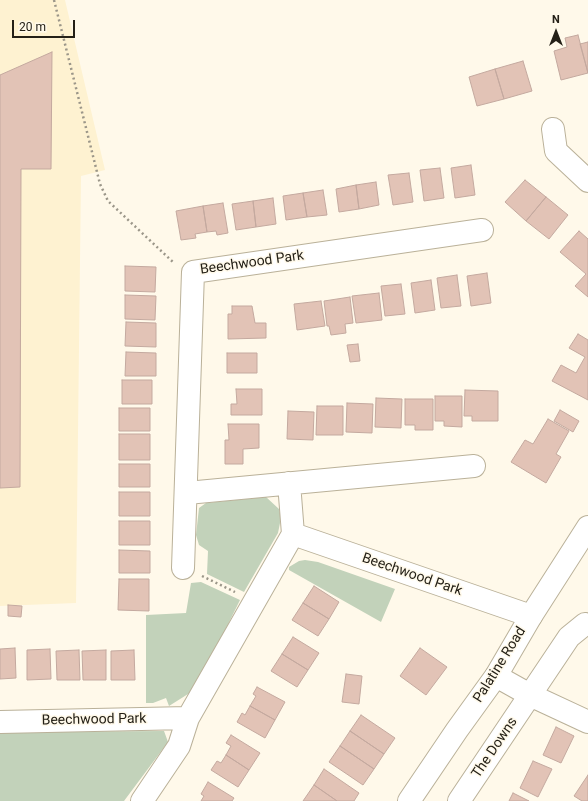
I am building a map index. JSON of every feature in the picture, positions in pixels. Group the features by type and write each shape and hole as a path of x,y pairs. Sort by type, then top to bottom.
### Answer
{"street":[{"path":"553,129 556,151 588,181"},
{"name":"Beechwood Park","path":"183,568 187,493 193,272 482,230"},
{"path":"187,493 474,466"},
{"path":"142,801 179,746 188,718 293,534 289,483"},
{"name":"Palatine Road","path":"409,801 496,676 531,616 588,527"},
{"name":"Beechwood Park","path":"293,534 531,616"},
{"name":"The Downs","path":"459,801 569,637 585,624"},
{"path":"496,676 530,695 588,722"},
{"name":"Beechwood Park","path":"0,722 188,718"}],"path":[{"path":"54,0 100,184 108,201 171,262 193,272"},
{"path":"183,568 254,602"}],"shaded area":[{"path":"0,0 65,0 105,170 81,176 76,603 0,606"}],"green space":[{"path":"266,497 279,509 281,518 278,533 244,592 207,574 208,551 199,545 196,535 199,508 206,503"},
{"path":"305,560 318,562 395,589 381,622 289,570 289,567 299,561"},
{"path":"201,582 240,600 196,689 169,706 166,698 153,703 146,703 146,615 186,613 191,583"},
{"path":"164,731 168,742 124,801 0,801 0,732"}],"building":[{"path":"578,35 588,73 561,80 554,51 567,47 565,38"},
{"path":"588,42 588,73 580,44"},
{"path":"52,52 51,169 21,169 20,487 0,488 0,75"},
{"path":"523,61 532,91 504,99 495,69"},
{"path":"495,69 504,99 477,106 469,77"},
{"path":"471,165 475,195 455,198 451,168"},
{"path":"440,168 444,198 424,201 420,170"},
{"path":"409,173 413,202 393,205 388,175"},
{"path":"525,180 546,197 526,221 505,202"},
{"path":"376,182 379,205 359,209 356,185"},
{"path":"356,185 359,209 339,212 336,189"},
{"path":"323,190 327,215 307,217 303,193"},
{"path":"303,193 307,217 286,220 283,196"},
{"path":"546,197 568,215 549,239 526,221"},
{"path":"273,198 276,224 256,227 253,201"},
{"path":"253,201 256,227 236,230 232,204"},
{"path":"223,203 228,233 217,235 216,231 207,232 203,206"},
{"path":"203,206 207,232 195,234 196,238 181,240 176,211"},
{"path":"579,231 588,239 588,297 575,286 586,274 560,252"},
{"path":"125,266 156,267 155,292 125,291"},
{"path":"487,273 491,303 471,306 467,276"},
{"path":"457,275 461,306 441,308 437,278"},
{"path":"431,280 435,310 415,313 411,283"},
{"path":"401,284 405,314 385,316 381,286"},
{"path":"379,293 382,320 356,323 352,296"},
{"path":"125,295 156,296 155,320 125,319"},
{"path":"350,297 353,323 345,324 346,333 331,335 329,326 327,326 324,301"},
{"path":"321,301 325,326 297,330 294,304"},
{"path":"232,306 252,306 255,323 266,323 266,338 228,339 228,314 232,314"},
{"path":"126,322 156,323 156,347 125,346"},
{"path":"578,334 588,340 588,400 552,381 561,365 576,373 585,357 569,348"},
{"path":"358,344 360,361 350,362 347,345"},
{"path":"126,352 156,353 156,376 125,376"},
{"path":"227,353 257,353 257,373 227,373"},
{"path":"122,380 152,380 152,404 122,404"},
{"path":"236,389 262,389 262,415 231,415 231,404 237,404"},
{"path":"465,390 498,391 498,421 472,421 472,416 464,416"},
{"path":"435,396 462,396 462,427 444,426 444,421 435,421"},
{"path":"376,398 402,399 401,428 375,427"},
{"path":"405,399 433,399 433,430 415,430 415,425 405,425"},
{"path":"347,403 373,404 372,433 346,432"},
{"path":"317,406 343,406 343,435 316,435"},
{"path":"119,408 150,408 150,431 119,431"},
{"path":"560,410 579,421 573,432 554,421"},
{"path":"288,411 314,412 313,440 287,439"},
{"path":"548,419 569,431 556,454 561,457 546,483 511,462 525,440 533,444"},
{"path":"228,424 259,424 259,448 243,449 243,464 225,464 225,440 229,440"},
{"path":"119,434 150,434 150,460 119,460"},
{"path":"119,464 150,464 150,487 119,487"},
{"path":"119,492 150,492 150,516 119,516"},
{"path":"119,521 150,521 150,545 119,545"},
{"path":"119,550 150,551 150,573 119,573"},
{"path":"119,579 149,579 149,611 118,610"},
{"path":"314,586 339,602 329,619 303,603"},
{"path":"303,603 329,619 318,636 292,620"},
{"path":"8,605 22,606 21,617 8,616"},
{"path":"293,637 319,653 308,670 282,654"},
{"path":"15,648 16,678 0,679 0,649"},
{"path":"420,648 447,667 426,695 400,676"},
{"path":"50,649 51,679 27,680 27,650"},
{"path":"79,650 80,680 57,680 56,651"},
{"path":"106,650 106,680 83,680 82,651"},
{"path":"134,650 135,680 111,680 111,651"},
{"path":"282,654 308,670 297,687 271,671"},
{"path":"346,674 362,676 359,704 342,702"},
{"path":"257,687 285,702 275,720 250,706 256,696 253,694"},
{"path":"250,706 275,720 265,738 237,722 242,713 245,715"},
{"path":"361,715 395,738 384,754 350,731"},
{"path":"556,727 574,736 561,763 543,755"},
{"path":"350,731 384,754 374,769 340,746"},
{"path":"231,735 260,753 249,770 226,755 231,746 226,743"},
{"path":"340,746 374,769 363,785 329,762"},
{"path":"226,755 249,770 238,787 211,770 217,761 221,763"},
{"path":"533,761 552,769 538,797 520,788"},
{"path":"324,769 359,793 354,801 337,801 314,785"},
{"path":"588,775 588,801 582,801 574,796"},
{"path":"208,782 234,798 232,801 201,801 204,796 201,794"},
{"path":"314,785 337,801 303,801"},
{"path":"513,793 529,801 509,801"}]}
